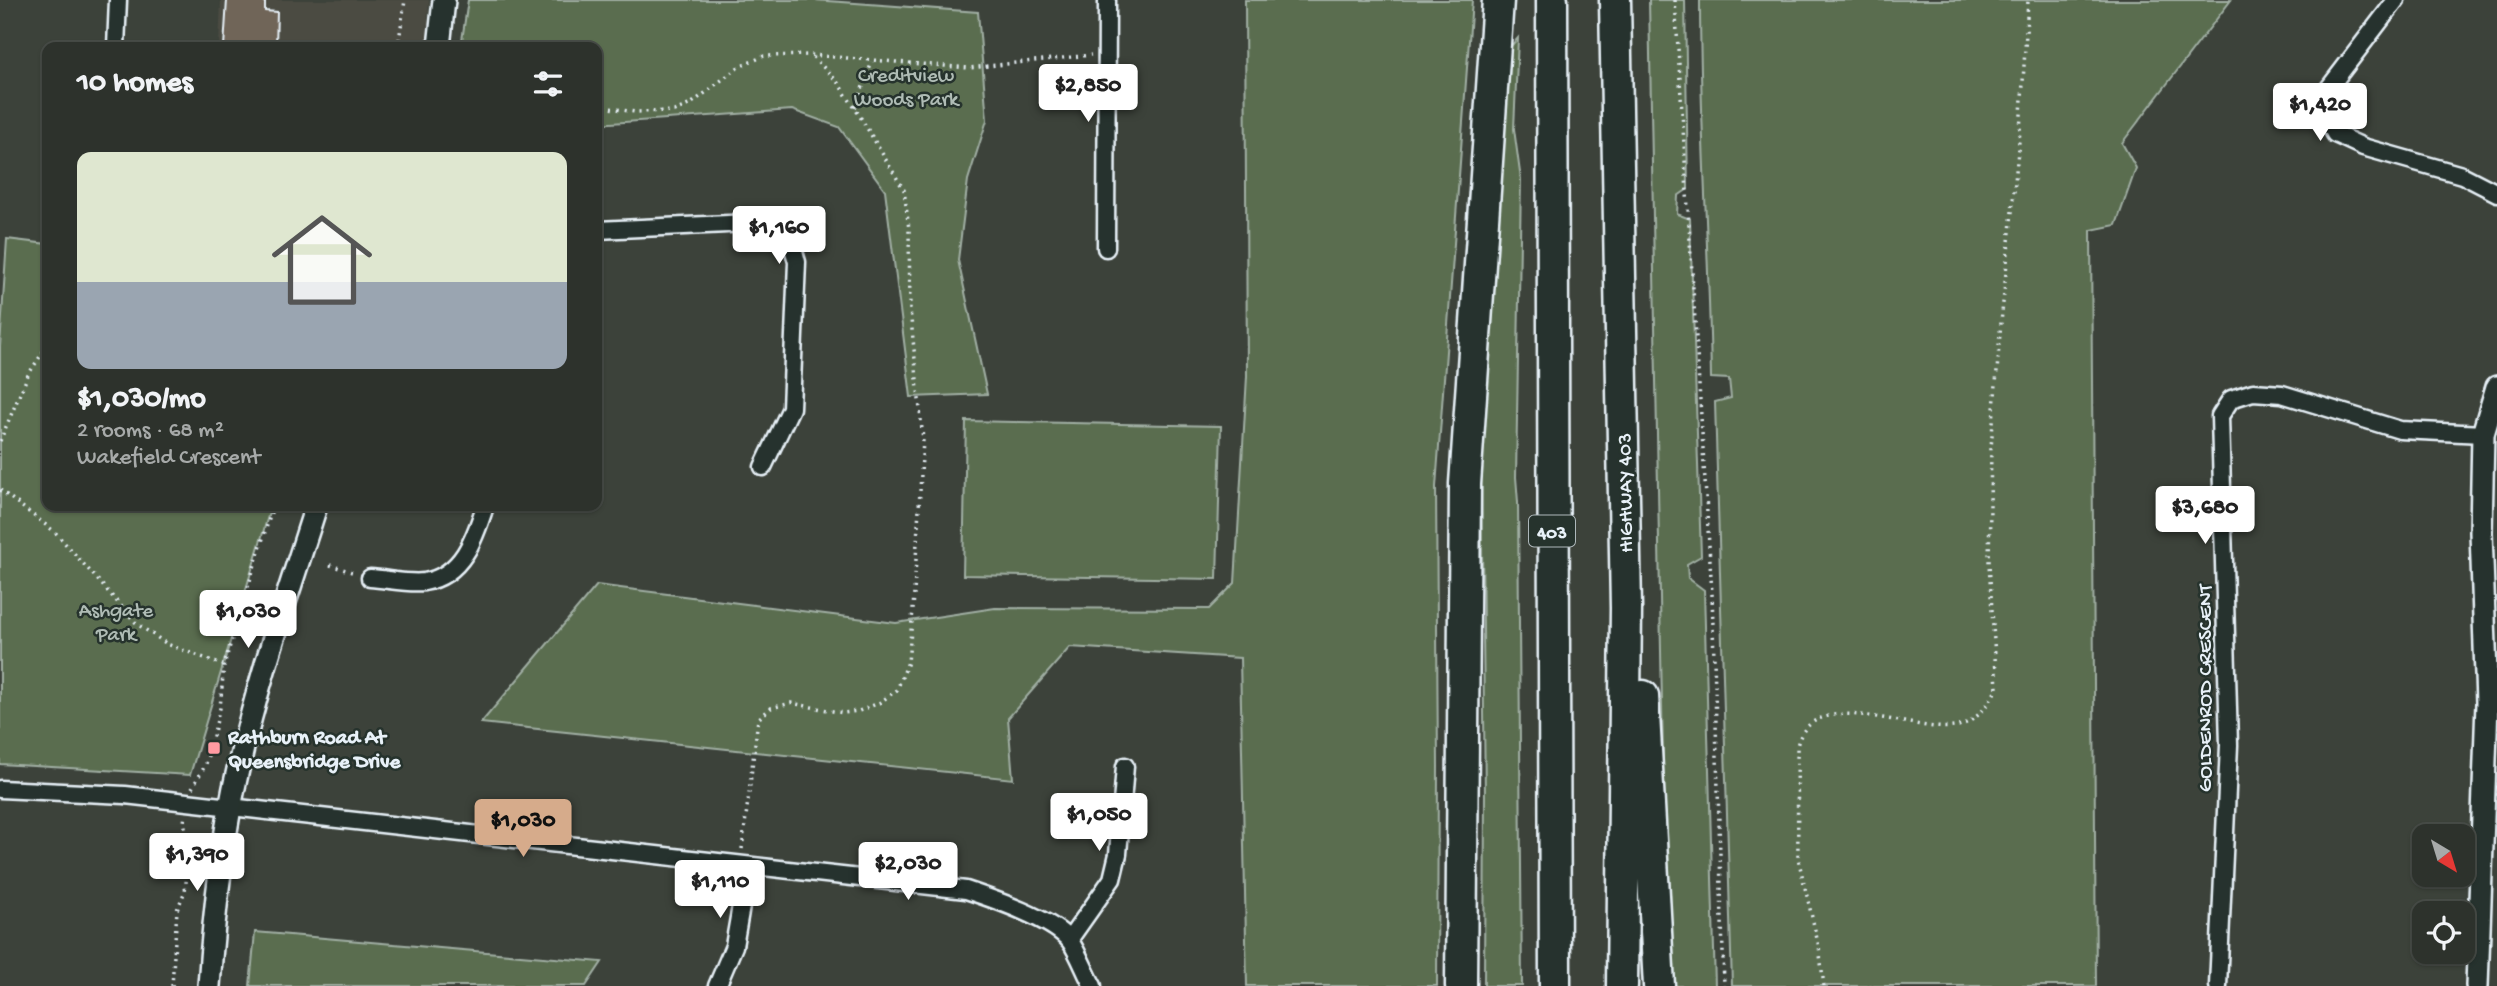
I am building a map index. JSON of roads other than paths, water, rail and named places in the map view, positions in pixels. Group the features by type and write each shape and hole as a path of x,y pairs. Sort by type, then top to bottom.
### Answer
{"highway":[{"path":"1461,986 1465,484 1499,0"},
{"name":"403","path":"1552,0 1555,986"},
{"name":"HIGHWAY 403","path":"1615,0 1626,608 1622,986"},
{"path":"1626,608 1642,678 1658,986"}],"street":[{"path":"116,42 118,0"},
{"path":"440,42 444,0"},
{"path":"1106,248 1107,0"},
{"path":"2396,0 2325,93 2326,117 2335,134 2363,147 2462,175 2497,193"},
{"path":"602,230 774,222 791,240 797,262 791,408 763,467"},
{"path":"2477,986 2492,703 2481,531 2483,434 2497,387"},
{"name":"GOLDENROD CRESCENT","path":"2218,986 2229,745 2220,416 2231,399 2253,391 2282,394 2400,430 2483,434"},
{"path":"209,986 223,843 238,766 261,677 314,511"},
{"path":"370,578 424,582 451,572 465,554 483,511"},
{"path":"1069,940 1112,879 1118,854 1125,766"},
{"path":"0,789 125,794 966,890 1007,904 1040,920 1069,940 1093,986"},
{"path":"717,986 733,946 744,865"}],"place":[{"name":"Rathburn Road At Queensbridge Drive","path":"214,748"}],"park label":[{"name":"Creditview Woods Park","path":"906,86"},
{"name":"Ashgate Park","path":"116,621"}]}
